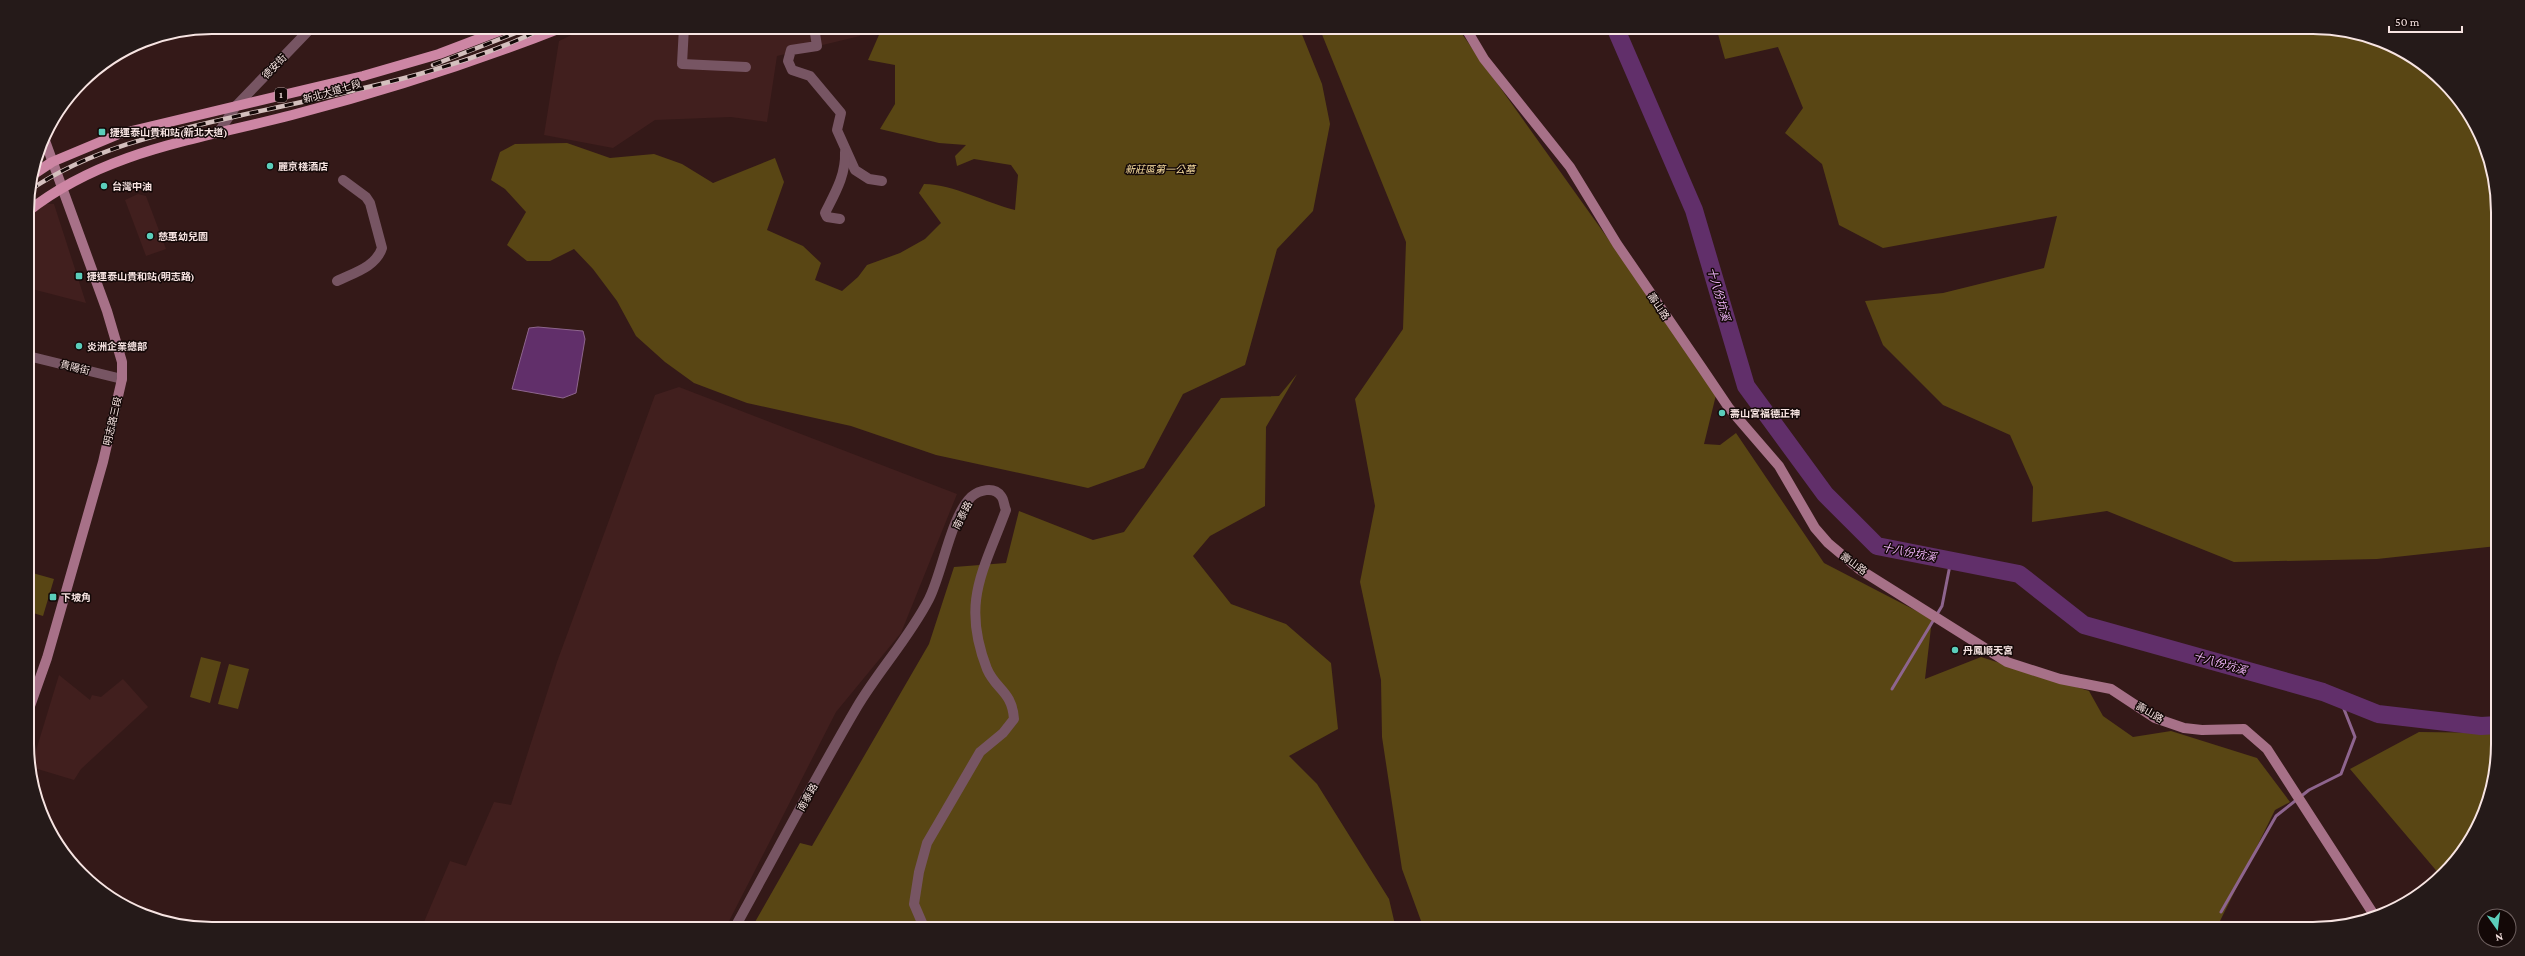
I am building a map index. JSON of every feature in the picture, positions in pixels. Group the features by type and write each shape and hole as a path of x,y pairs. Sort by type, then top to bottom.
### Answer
{"main road":[{"name":"新北大道七段","path":"52,162 119,134 363,76 424,59 491,34"},
{"name":"新北大道七段","path":"62,187 143,151 294,114 446,70 544,34"},
{"name":"1","path":"39,171 52,162"},
{"name":"1","path":"34,208 62,187"}],"street":[{"name":"德安街","path":"218,133 236,106 305,34"},
{"path":"684,34 682,64 746,68"},
{"path":"815,34 817,46 792,50 788,61 792,70 810,76 841,113 837,130 855,170 869,179 882,181"},
{"name":"壽山路","path":"1469,34 1484,59 1570,168 1617,244 1729,408 1779,466 1815,528 1828,543 1859,568 1958,629 1995,656 2021,668 2110,689 2155,718 2184,728 2202,730 2244,729 2267,749 2372,912"},
{"name":"明志路三段","path":"34,695 47,658 103,462 122,379 122,362 107,311 47,147"},
{"path":"840,219 827,217 825,214 839,186 846,167 845,148"},
{"path":"337,281 371,265 380,255 382,248 370,204 366,197 343,180"},
{"name":"貴陽街","path":"34,357 122,379"},
{"name":"南泰路","path":"738,922 858,706 909,635 930,598 944,556 964,507 971,497 983,490 993,490 1001,496 1006,510 975,594 974,616 978,642 988,671 1005,691 1013,706 1014,719 1003,734 980,752 927,843 919,872 914,904 922,922"}],"shaded area":[{"path":"574,34 860,34 860,36 777,56 767,122 731,117 655,120 613,148 544,135 559,41"},
{"name":"慈惠幼兒園","path":"138,194 146,196 166,249 146,256 125,200"},
{"path":"42,204 54,204 86,303 34,290 34,209"},
{"path":"538,327 583,331 585,339 576,393 563,398 512,389 529,328"},
{"path":"679,387 957,494 901,633 836,712 729,922 424,922 450,861 466,866 494,802 511,805 557,662 655,395"},
{"path":"59,675 90,700 92,695 101,697 123,679 148,707 81,769 74,780 36,769 34,757"}],"green space":[{"name":"新莊區第一公墓","path":"879,34 1302,34 1322,84 1330,124 1313,211 1277,249 1245,365 1183,394 1144,468 1088,488 936,455 851,426 747,403 694,383 665,362 636,336 617,301 593,269 574,249 550,261 527,261 507,245 526,212 505,189 491,180 500,152 515,144 567,143 610,158 654,154 682,164 713,183 775,158 784,182 767,230 803,246 821,263 815,280 842,291 858,277 867,265 900,253 925,239 941,223 919,193 924,184 947,187 1015,210 1018,175 1011,165 974,159 957,166 955,156 966,145 939,143 880,129 895,104 895,65 868,60"},
{"path":"1322,34 1462,34 1624,261 1716,395 1704,444 1720,445 1736,433 1824,563 1932,619 1925,679 1981,657 2089,691 2103,716 2133,737 2171,731 2257,758 2290,802 2275,810 2219,922 1421,922 1402,869 1382,737 1381,680 1360,582 1375,506 1355,399 1403,329 1406,242"},
{"path":"1718,34 2325,34 2348,37 2370,43 2392,52 2412,64 2439,86 2461,113 2473,133 2482,155 2488,177 2491,200 2491,547 2377,559 2234,562 2107,511 2032,522 2033,487 2010,435 1943,405 1883,345 1865,301 1943,293 2044,268 2057,216 1883,248 1839,225 1822,164 1785,133 1803,108 1778,47 1725,59"},
{"path":"1297,374 1266,427 1265,506 1210,536 1193,556 1231,604 1286,624 1331,663 1338,729 1289,756 1317,784 1389,899 1394,922 755,922 800,843 812,846 929,644 954,567 1006,563 1019,511 1093,540 1124,532 1221,398 1279,396"},
{"path":"34,573 54,579 43,616 34,613"},
{"path":"201,657 221,662 210,703 190,697"},
{"path":"229,664 249,669 238,709 218,704"},
{"path":"2419,732 2491,733 2491,756 2488,779 2482,801 2473,823 2461,843 2437,872 2350,769"}],"waterway":[{"name":"十八份坑溪","path":"1618,34 1694,210 1746,386 1825,494 1877,546 2019,574 2084,625 2323,692 2378,714 2481,726 2491,725"},
{"path":"1892,689 1942,606 1951,560"},
{"path":"2221,912 2276,816 2309,790 2341,774 2355,737 2340,699"}],"railway":[{"path":"433,65 513,34"},
{"path":"36,186 54,175 80,163 105,152 132,143 186,128 397,80 473,57 530,34"}],"place":[{"name":"捷運泰山貴和站(新北大道)","path":"102,132"},
{"name":"麗京棧酒店","path":"270,166"},
{"name":"台灣中油","path":"104,186"},
{"name":"慈惠幼兒園","path":"150,236"},
{"name":"捷運泰山貴和站(明志路)","path":"79,276"},
{"name":"炎洲企業總部","path":"79,346"},
{"name":"壽山宮福德正神","path":"1722,413"},
{"name":"下坡角","path":"53,597"},
{"name":"丹鳳順天宮","path":"1955,650"}]}
